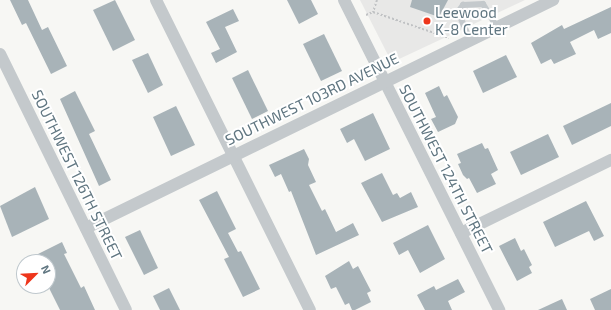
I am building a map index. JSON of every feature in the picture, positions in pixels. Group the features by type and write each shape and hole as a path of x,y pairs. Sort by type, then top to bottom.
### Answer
{"street":[{"path":"156,0 310,310"},
{"name":"SOUTHWEST 124TH STREET","path":"344,0 499,310"},
{"name":"SOUTHWEST 103RD AVENUE","path":"86,228 553,0"},
{"name":"SOUTHWEST 126TH STREET","path":"0,54 126,310"},
{"path":"460,233 611,160"}],"lane":[{"path":"470,40 458,12 463,5 483,4 497,27"}],"path":[{"path":"373,12 377,0"},
{"path":"366,15 373,12 449,38"}],"shaded area":[{"name":"Leewood K-8 Center","path":"360,0 525,0 397,60 388,55"}],"building":[{"path":"10,0 28,0 42,30 48,27 67,66 51,74 26,23 22,25"},
{"path":"115,0 135,40 113,51 93,10"},
{"path":"287,0 311,0 318,14 299,24"},
{"path":"412,0 448,0 439,17 410,7"},
{"path":"611,7 611,33 598,39 594,30 570,42 576,54 554,64 551,59 541,64 531,43 562,25 564,29"},
{"path":"233,9 239,21 225,27 237,52 216,63 211,53 220,49 206,22"},
{"path":"324,34 342,71 321,81 303,44"},
{"path":"148,53 163,85 148,93 132,60"},
{"path":"506,55 517,77 483,93 473,71"},
{"path":"248,70 268,111 252,119 232,78"},
{"path":"439,86 444,97 447,95 458,117 455,124 438,132 431,119 436,117 425,93"},
{"path":"75,91 95,131 89,134 111,180 99,186 60,99"},
{"path":"611,103 611,126 572,145 563,126"},
{"path":"176,106 195,145 171,156 153,117"},
{"path":"373,113 390,149 365,161 354,139 347,143 340,129"},
{"path":"548,134 559,157 521,175 510,152"},
{"path":"482,143 485,149 488,148 498,170 491,174 496,184 477,193 469,178 467,179 463,175 458,164 461,163 457,154"},
{"path":"304,149 309,159 308,165 316,182 309,185 322,211 325,209 336,232 353,223 359,235 316,255 291,191 289,192 281,174 275,177 269,165"},
{"path":"382,173 393,195 397,193 400,198 411,192 418,207 382,222 361,183"},
{"path":"35,187 49,219 12,237 0,206"},
{"path":"217,191 236,229 228,233 238,252 241,251 260,289 243,297 224,259 229,257 199,200"},
{"path":"586,201 604,236 594,241 589,231 555,247 543,222"},
{"path":"428,225 445,259 420,273 408,250 399,255 393,243"},
{"path":"140,230 158,268 144,275 125,237"},
{"path":"515,238 521,251 524,249 532,265 529,267 532,273 517,281 499,246"},
{"path":"62,242 67,253 64,254 81,288 84,286 95,310 60,310 52,294 56,294 56,254 38,254"},
{"path":"349,261 353,269 358,266 371,291 367,293 371,302 355,310 352,310 349,303 345,305 336,287 331,289 325,276"},
{"path":"458,279 465,292 448,301 452,310 425,310 417,295 434,286 436,290"},
{"path":"169,288 180,310 160,310 153,296"},
{"path":"611,289 611,310 595,310 590,299"},
{"path":"562,299 567,310 538,310"}],"place":[{"name":"Leewood K-8 Center","path":"427,21"}]}
